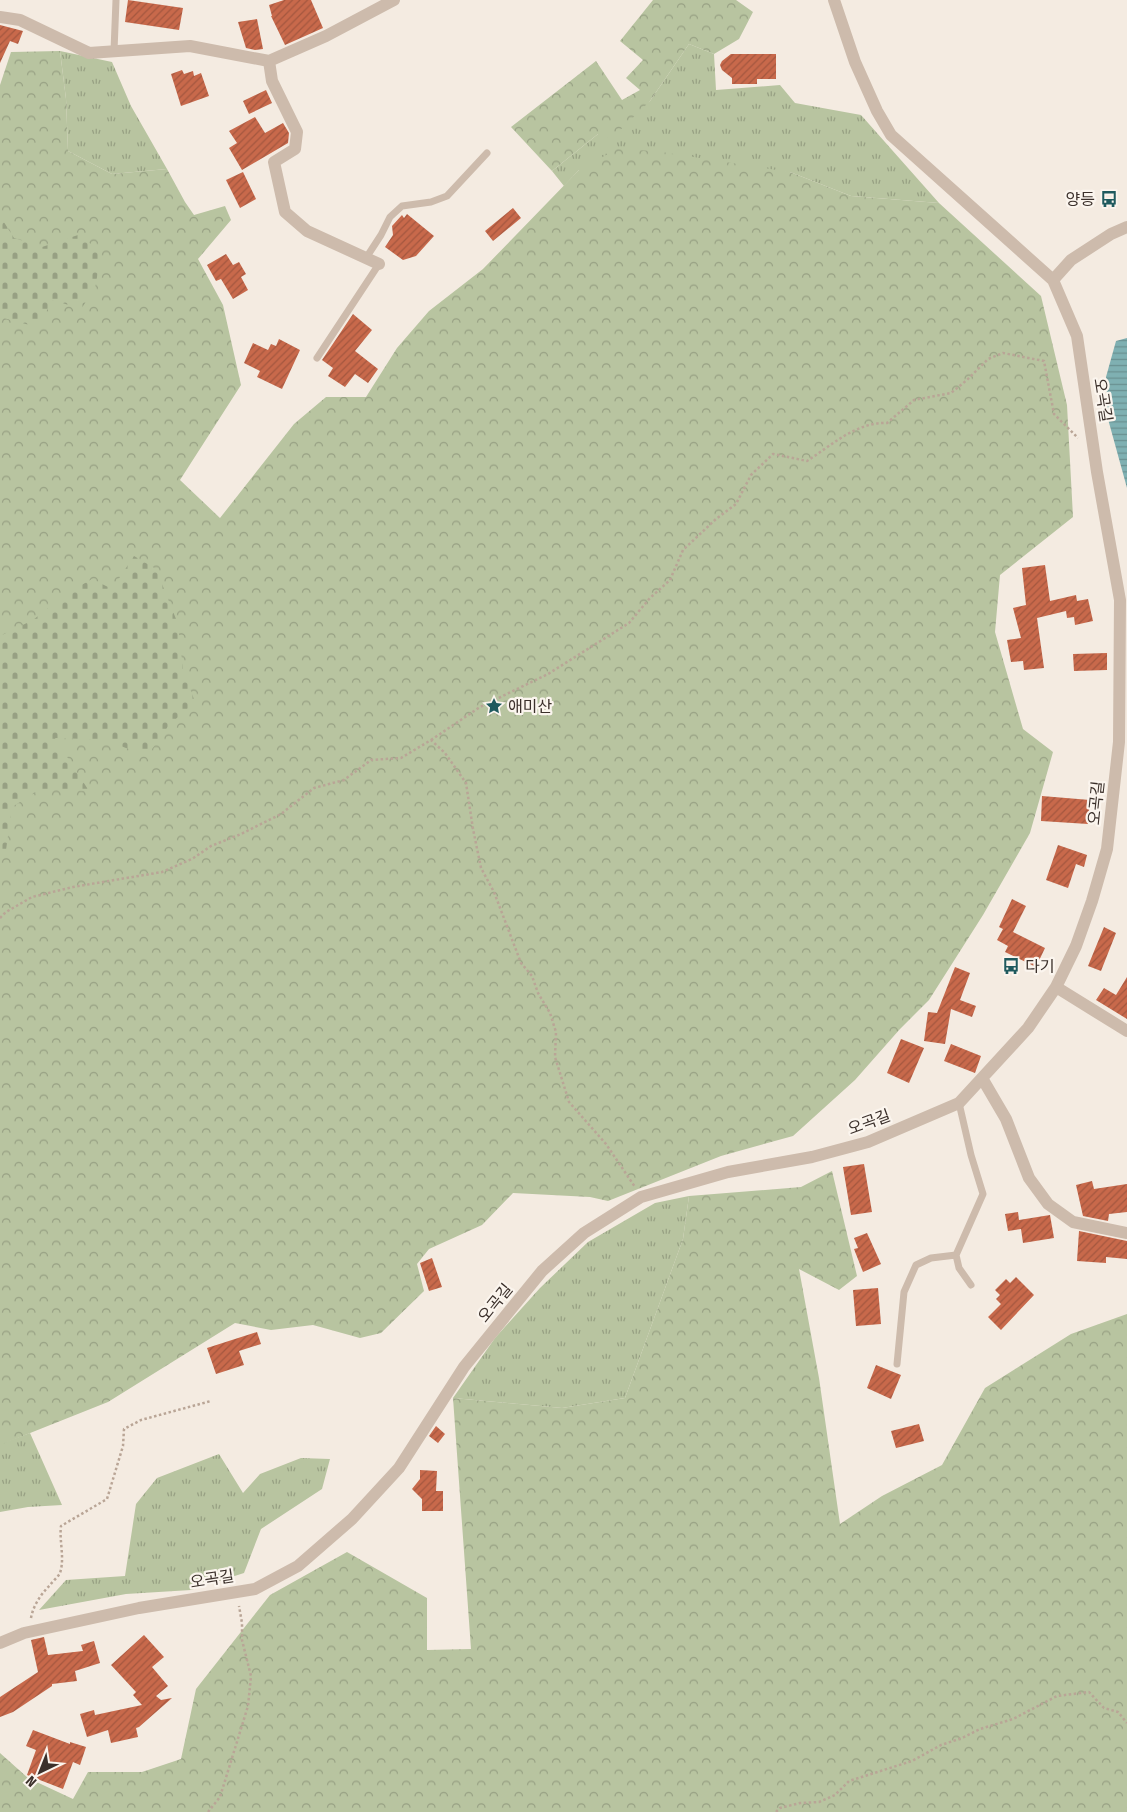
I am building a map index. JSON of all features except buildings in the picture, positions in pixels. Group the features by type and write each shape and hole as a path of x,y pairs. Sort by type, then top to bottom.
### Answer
{"street":[{"path":"0,17 20,20 89,53 190,46 269,60 326,36 394,0"},
{"path":"834,0 855,62 877,111 891,134 1053,280 1071,260 1111,234 1127,227"},
{"path":"269,60 272,81 296,132 295,149 274,162 285,212 307,231 379,264"},
{"name":"오곡길","path":"0,1643 28,1632 139,1608 255,1589 298,1566 352,1519 399,1468 464,1368 542,1272 584,1233 641,1196 728,1172 812,1156 868,1142 959,1103 1028,1028 1056,987 1076,946 1092,901 1107,849 1119,742 1120,600 1077,336 1053,280"},
{"path":"1056,987 1127,1031"},
{"path":"982,1078 1006,1119 1029,1178 1048,1204 1073,1222 1127,1233"}],"lane":[{"path":"114,52 116,0"},
{"path":"366,258 390,217 402,206 431,202 447,196 487,153"},
{"path":"317,358 379,264"},
{"path":"959,1103 971,1155 983,1194 956,1255 959,1268 971,1285"},
{"path":"897,1364 904,1292 916,1265 931,1258 956,1255"}],"path":[{"path":"0,918 6,912 32,897 73,887 162,872 192,859 211,846 241,834 281,814 314,788 344,780 371,760 401,758 480,706 548,674 629,623 650,598 670,580 683,550 716,519 736,504 751,475 773,454 807,461 853,430 876,423 887,423 914,400 951,393 988,359 1003,352 1044,361 1054,414 1095,454"},
{"path":"431,740 445,753 466,783 472,829 481,868 500,906 521,963 532,976 538,994 550,1013 556,1032 556,1057 569,1102 606,1144 641,1196"},
{"path":"28,1632 32,1610 44,1591 60,1574 62,1558 61,1526 107,1499 123,1446 124,1429 141,1420 211,1401"},
{"path":"208,1812 220,1797 224,1786 248,1706 252,1676 242,1640 239,1605 225,1594"},
{"path":"776,1812 780,1808 800,1803 819,1802 835,1795 849,1781 912,1761 941,1745 980,1729 1013,1719 1057,1696 1089,1692 1104,1708 1118,1712 1127,1723"}],"green space":[{"path":"653,0 736,0 753,12 739,39 714,54 689,44 650,101 611,139 598,134 552,171 511,127 596,61 622,100 640,90 626,78 643,60 620,41"},
{"path":"689,44 714,54 716,90 780,85 795,103 861,115 939,203 851,196 790,172 579,170 564,186 552,171 598,134 650,101"},
{"path":"60,51 112,62 131,106 167,169 112,174 68,151 66,99"},
{"path":"60,51 66,99 68,151 112,174 167,169 194,215 225,206 231,220 198,259 223,305 241,385 180,480 220,518 294,424 326,397 366,397 397,348 429,311 483,269 579,170 617,149 655,151 790,172 851,196 939,203 1041,296 1067,405 1073,517 1000,575 995,632 1023,729 1053,752 1030,833 983,915 929,1000 900,1029 855,1080 793,1136 721,1156 608,1201 590,1197 513,1193 482,1225 429,1249 417,1264 424,1291 381,1333 360,1338 313,1325 271,1330 235,1323 108,1402 0,1445 0,85 11,52"},
{"path":"0,216 14,238 42,247 81,234 101,255 95,288 81,309 53,300 37,327 0,317"},
{"path":"134,556 156,569 178,624 183,670 195,702 169,725 147,756 105,740 55,738 89,791 41,789 12,807 6,850 0,853 0,636 33,620 66,594 92,579 112,589"},
{"path":"832,1171 857,1276 839,1290 799,1269 819,1378 840,1524 882,1496 942,1465 985,1388 1071,1334 1127,1314 1127,1812 0,1812 0,1753 28,1778 73,1799 88,1772 142,1772 181,1759 196,1689 270,1595 347,1552 427,1598 427,1650 471,1649 453,1398 562,1408 625,1398 683,1239 689,1196 801,1187"},
{"path":"689,1196 683,1239 625,1398 562,1408 453,1398 495,1338 540,1288 588,1242 655,1203"},
{"path":"30,1433 62,1505 28,1507 0,1512 0,1444"},
{"path":"219,1454 243,1493 260,1474 301,1458 330,1459 322,1489 261,1529 244,1573 191,1590 126,1594 39,1610 66,1580 125,1576 136,1504 157,1478"}],"water":[{"path":"1127,338 1127,488 1108,419 1106,377 1116,341"}],"place":[{"name":"양등","path":"1109,199"},
{"name":"애미산","path":"494,706"},
{"name":"다기","path":"1011,966"}]}
